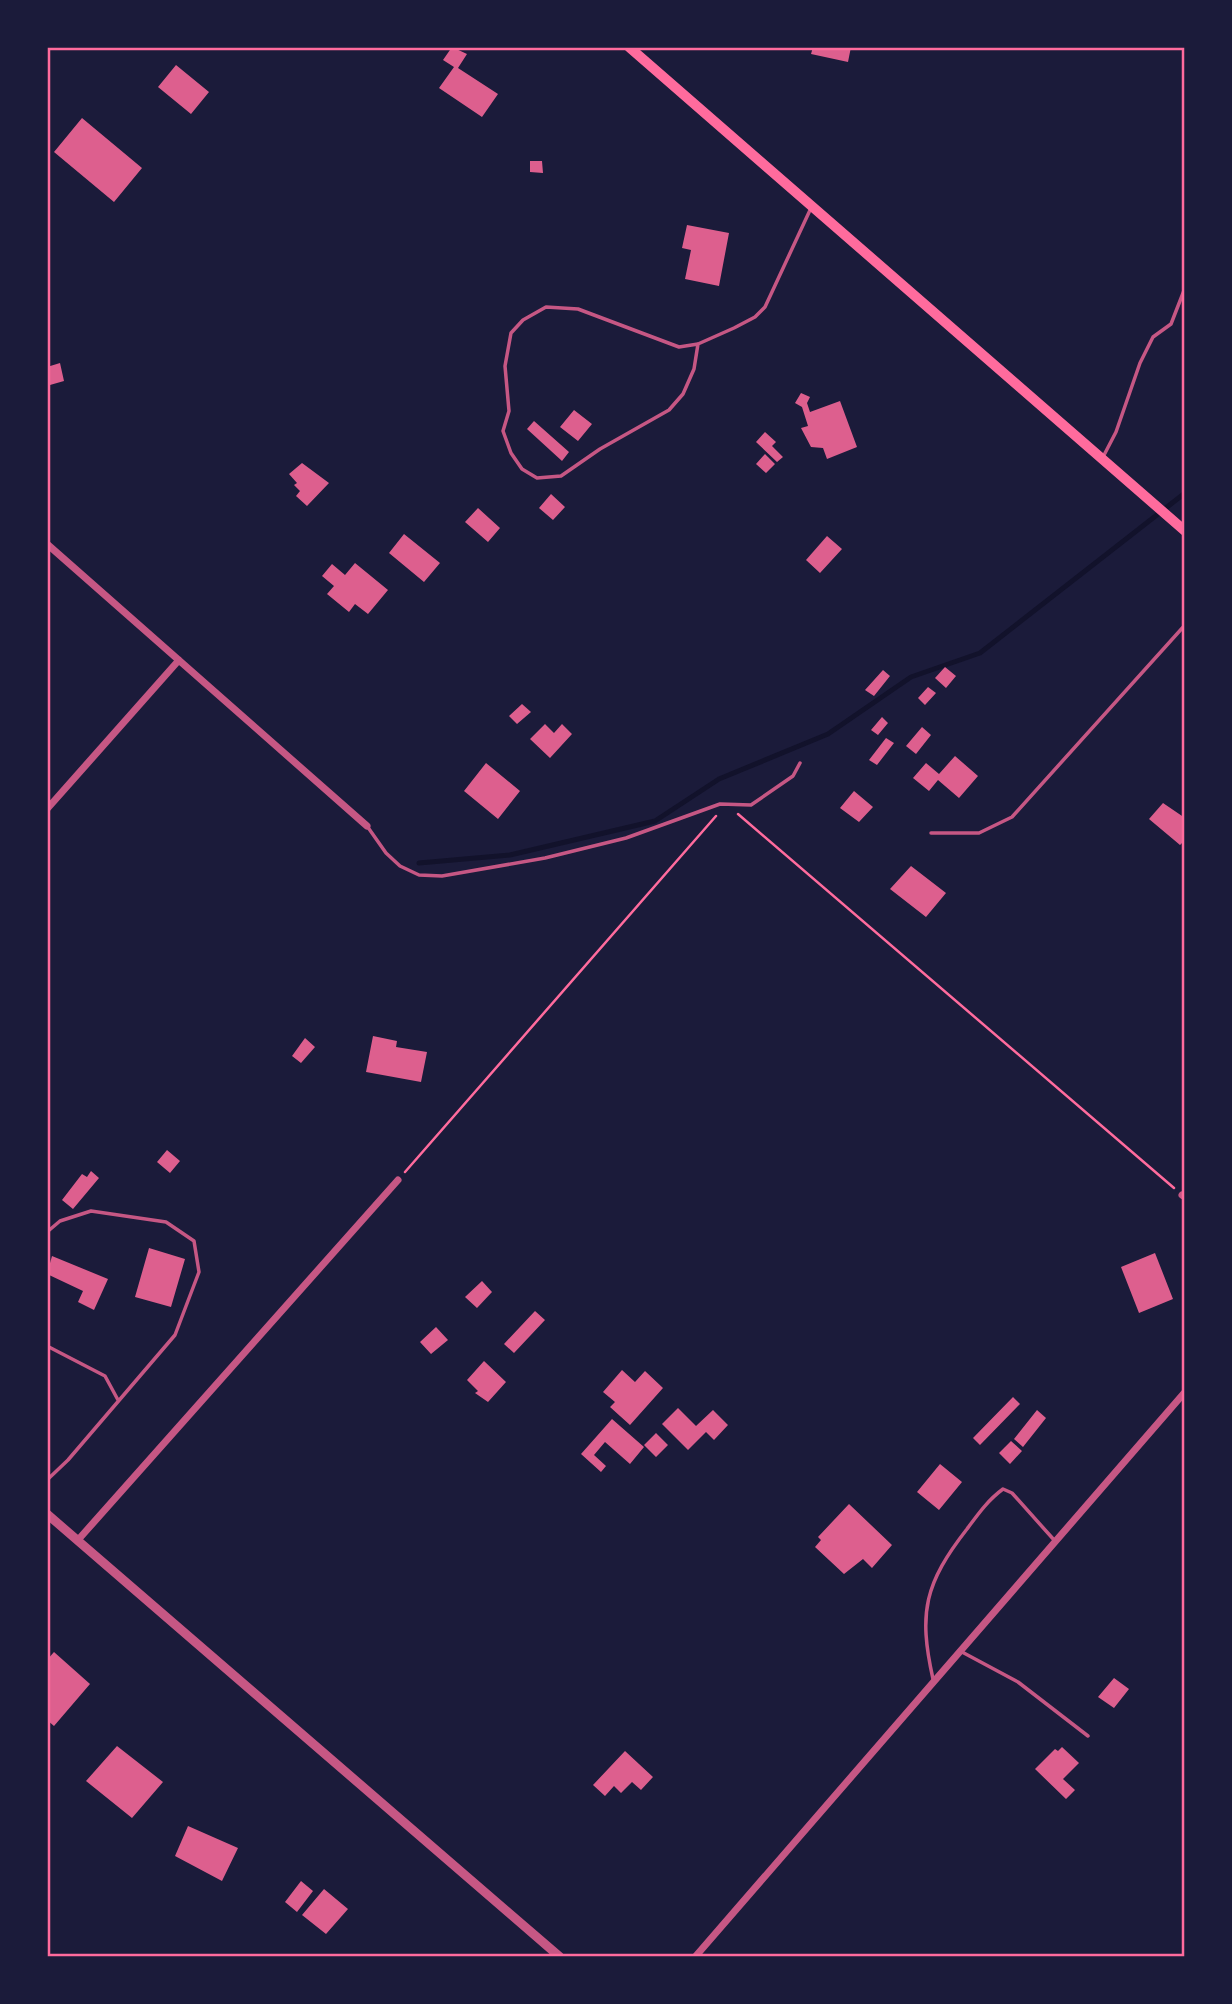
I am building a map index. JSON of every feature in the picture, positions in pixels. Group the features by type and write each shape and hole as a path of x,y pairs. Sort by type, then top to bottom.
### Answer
{"main road":[{"path":"629,47 1185,531"}],"street":[{"path":"47,544 368,826"},
{"path":"47,809 179,660"},
{"path":"78,1540 398,1180"},
{"path":"695,1957 1185,1392"},
{"path":"47,1514 560,1957"}],"lane":[{"path":"698,344 694,369 683,394 669,410 612,442 561,476 537,478 522,469 511,453 503,431 509,411 505,366 512,333 523,320 546,307 578,309 679,347 698,344 755,317 765,307 812,206"},
{"path":"1102,459 1116,432 1140,363 1153,337 1171,324 1185,288"},
{"path":"932,833 979,833 1012,817 1185,625"},
{"path":"368,826 386,853 400,866 419,875 442,876 545,858 626,838 726,804 751,805 793,776 800,763"},
{"path":"47,1232 60,1222 91,1211 166,1222 194,1241 199,1272 175,1335 68,1460 47,1480"},
{"path":"47,1346 105,1376 118,1400"},
{"path":"933,1681 926,1647 928,1593 940,1563 990,1499 1003,1489 1012,1493 1055,1541"},
{"path":"960,1651 1018,1682 1088,1735"}],"path":[{"path":"398,1180 726,804 1183,1196"}],"building":[{"path":"452,47 467,54 458,68 498,94 482,117 439,88 454,67 443,60"},
{"path":"813,47 851,47 848,62 811,54"},
{"path":"176,65 209,92 191,114 158,87"},
{"path":"82,118 142,168 114,202 54,152"},
{"path":"530,161 542,161 543,173 530,172"},
{"path":"687,225 729,233 719,286 685,279 691,250 682,248"},
{"path":"60,363 64,381 50,385 47,367"},
{"path":"801,393 810,397 807,403 810,412 840,401 857,447 827,459 823,448 811,447 801,428 808,426 802,407 795,403"},
{"path":"574,410 592,424 578,441 560,427"},
{"path":"534,421 569,452 562,461 527,429"},
{"path":"765,432 776,442 772,446 783,457 777,462 756,442"},
{"path":"765,454 775,464 766,473 756,464"},
{"path":"302,463 329,483 307,506 296,496 300,491 289,474"},
{"path":"551,494 565,507 553,520 539,508"},
{"path":"478,508 500,528 488,542 465,522"},
{"path":"404,534 440,563 424,582 389,553"},
{"path":"827,536 842,549 820,573 806,560"},
{"path":"355,563 388,590 368,614 355,604 349,612 327,594 334,586 322,576 332,564 345,575"},
{"path":"945,667 956,676 946,688 935,678"},
{"path":"883,670 890,676 874,696 865,690"},
{"path":"928,687 936,693 925,705 918,698"},
{"path":"522,704 531,712 517,724 509,716"},
{"path":"882,717 888,723 878,735 871,730"},
{"path":"545,724 554,733 562,724 572,734 550,758 530,739"},
{"path":"922,727 931,735 916,754 906,746"},
{"path":"886,738 894,743 877,765 869,760"},
{"path":"955,756 978,776 959,798 938,780 929,791 913,778 926,763 939,774"},
{"path":"486,763 520,791 498,819 464,791"},
{"path":"854,791 873,807 859,822 840,808"},
{"path":"1163,803 1185,818 1185,840 1180,845 1149,819"},
{"path":"911,866 946,893 926,917 890,889"},
{"path":"373,1036 397,1041 396,1047 427,1052 421,1082 366,1072"},
{"path":"305,1038 315,1047 301,1063 292,1056"},
{"path":"167,1150 180,1161 170,1173 157,1162"},
{"path":"91,1171 99,1178 73,1209 62,1200 82,1174 87,1177"},
{"path":"149,1248 185,1259 171,1307 135,1297"},
{"path":"1155,1253 1173,1299 1139,1313 1121,1267"},
{"path":"52,1256 108,1279 94,1310 78,1302 83,1291 47,1274"},
{"path":"482,1281 492,1292 477,1308 465,1297"},
{"path":"535,1311 545,1320 514,1353 504,1344"},
{"path":"436,1327 448,1340 431,1354 420,1342"},
{"path":"484,1361 506,1382 488,1402 475,1393 478,1391 467,1380"},
{"path":"622,1370 635,1382 645,1371 663,1388 630,1425 610,1407 615,1402 603,1392"},
{"path":"1013,1397 1020,1404 980,1445 973,1438"},
{"path":"678,1408 696,1426 713,1410 728,1425 714,1440 706,1432 688,1450 662,1424"},
{"path":"1037,1410 1046,1418 1023,1447 1014,1439"},
{"path":"612,1419 644,1447 630,1464 605,1442 594,1455 606,1466 601,1472 581,1454"},
{"path":"656,1433 668,1445 656,1457 644,1445"},
{"path":"1011,1441 1022,1451 1010,1464 999,1453"},
{"path":"940,1464 962,1482 939,1510 917,1492"},
{"path":"849,1504 892,1545 872,1568 863,1559 844,1574 815,1547 821,1540 818,1537"},
{"path":"54,1652 90,1684 54,1726 47,1720 47,1660"},
{"path":"1114,1678 1129,1689 1114,1708 1098,1697"},
{"path":"117,1746 163,1782 132,1818 86,1781"},
{"path":"1062,1747 1079,1763 1063,1779 1075,1790 1066,1799 1035,1769 1055,1749 1058,1751"},
{"path":"625,1751 653,1777 641,1790 632,1782 621,1793 614,1786 605,1796 593,1785"},
{"path":"188,1826 238,1848 222,1881 175,1856"},
{"path":"301,1881 313,1891 297,1912 285,1902"},
{"path":"324,1889 348,1909 326,1934 302,1915"}],"waterway":[{"path":"419,863 510,855 655,821 719,779 828,734 911,677 980,653 1185,493"}]}
